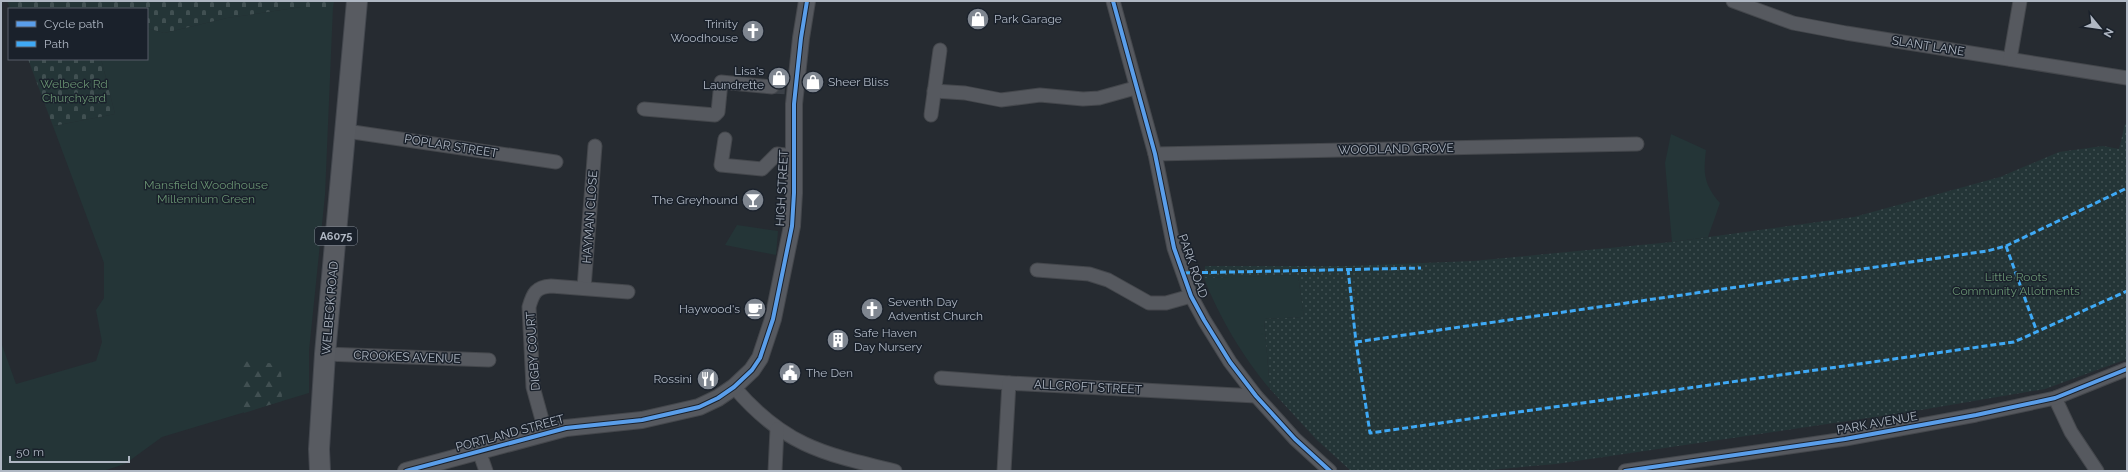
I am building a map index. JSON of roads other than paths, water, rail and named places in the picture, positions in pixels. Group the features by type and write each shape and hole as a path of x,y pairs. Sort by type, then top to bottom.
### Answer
{"main road":[{"name":"WELBECK ROAD","path":"320,471 319,449 325,354 357,1"}],"street":[{"name":"HIGH STREET","path":"734,387 752,370 760,358 773,320 792,226 794,193 791,88 807,1"},
{"name":"PARK ROAD","path":"1113,1 1155,154 1174,248 1191,296 1230,362 1256,396 1295,439 1330,471"},
{"name":"SLANT LANE","path":"1733,1 1792,23 2127,78"},
{"path":"2010,59 2020,1"},
{"path":"931,115 940,50"},
{"path":"644,109 715,115 718,112 721,82 772,87"},
{"path":"934,91 1001,100 1040,95 1083,99 1099,98 1136,88"},
{"name":"POPLAR STREET","path":"346,131 556,162"},
{"path":"725,139 722,165 762,169 777,154 793,156"},
{"name":"WOODLAND GROVE","path":"1155,154 1638,144"},
{"name":"HAYMAN CLOSE","path":"584,288 595,146"},
{"path":"1037,270 1089,274 1108,280 1149,303 1166,303 1191,296"},
{"name":"DIGBY COURT","path":"546,434 533,387 529,307 536,290 542,287 584,288 628,292"},
{"name":"CROOKES AVENUE","path":"325,354 489,360"},
{"name":"PARK AVENUE","path":"1625,471 1861,436 1953,420 2055,398 2127,369"},
{"name":"ALLCROFT STREET","path":"941,378 1256,396"},
{"path":"1004,471 1009,383"},
{"path":"734,387 756,412 777,429 820,452 895,471"},
{"name":"PORTLAND STREET","path":"406,471 566,428 655,418 699,407 718,398 734,387"},
{"path":"2055,398 2071,432 2097,471"},
{"path":"775,471 777,429"},
{"path":"480,451 486,471"}],"tunnel":[{"path":"772,87 787,88"}],"place":[{"name":"Park Garage","path":"978,19"},
{"name":"Trinity Woodhouse","path":"753,31"},
{"name":"Lisa's Laundrette","path":"779,78"},
{"name":"Sheer Bliss","path":"813,82"},
{"name":"The Greyhound","path":"753,200"},
{"name":"Haywood's","path":"755,309"},
{"name":"Seventh Day Adventist Church","path":"872,309"},
{"name":"Safe Haven Day Nursery","path":"838,340"},
{"name":"The Den","path":"790,373"},
{"name":"Rossini","path":"708,379"}],"park label":[{"name":"Welbeck Rd Churchyard","path":"74,91"},
{"name":"Mansfield Woodhouse Millennium Green","path":"206,192"},
{"name":"Little Roots Community Allotments","path":"2016,284"}]}
